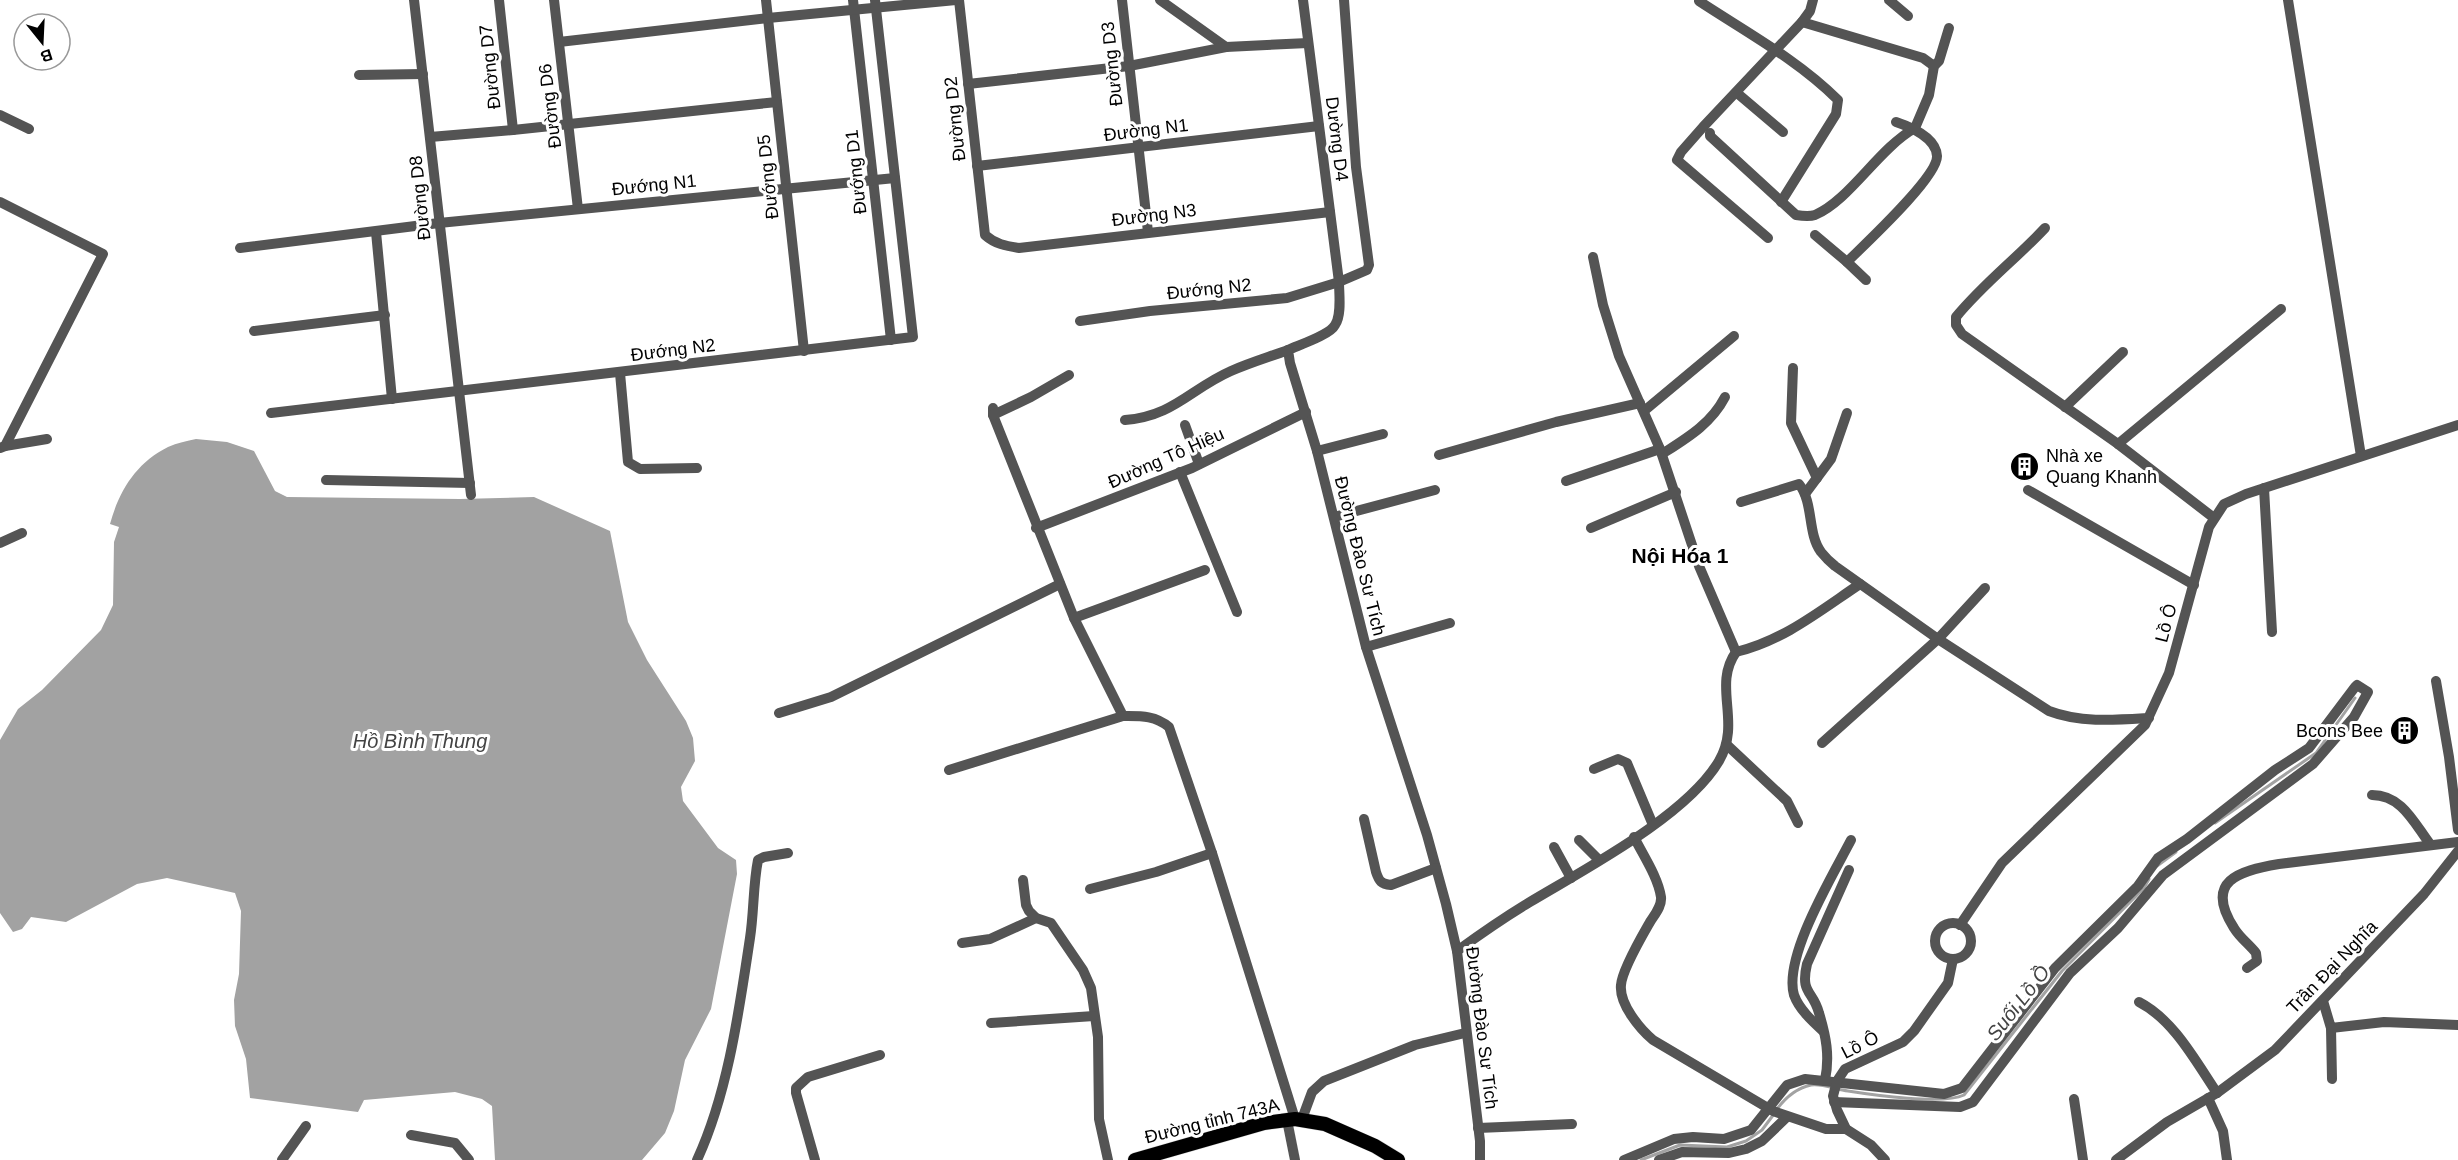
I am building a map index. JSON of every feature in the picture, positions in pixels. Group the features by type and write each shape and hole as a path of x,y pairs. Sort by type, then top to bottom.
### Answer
{"main road":[{"name":"Đường tỉnh 743A","path":"1135,1160 1264,1123 1295,1120 1324,1124 1349,1134 1395,1159"}],"street":[{"name":"Đường D8","path":"414,0 471,495"},
{"name":"Đường D7","path":"499,0 513,130"},
{"name":"Đường D6","path":"554,0 579,209"},
{"name":"Đướng D5","path":"766,0 804,351"},
{"path":"559,42 768,18 854,5 957,0"},
{"name":"Đường D2","path":"957,0 985,235"},
{"name":"Đường D3","path":"1122,0 1148,232"},
{"path":"1160,0 1226,47"},
{"name":"Dường D4","path":"1303,0 1339,282"},
{"path":"1125,420 1141,419 1167,410 1229,372 1288,350 1329,331 1335,325 1338,316 1339,282 1367,270 1369,265 1356,167 1344,0"},
{"path":"1768,238 1677,160 1689,143 1802,22 1810,11 1813,0"},
{"path":"1889,0 1908,16"},
{"path":"2288,0 2361,456"},
{"path":"1699,1 1776,51 1838,100 1836,114 1781,202"},
{"name":"Đướng D1","path":"875,4 913,338"},
{"name":"Đướng D1","path":"854,5 891,340"},
{"path":"1802,22 1923,58 1934,66"},
{"path":"1710,133 1710,136 1796,215 1812,216 1831,206 1901,136 1915,128 1929,95 1934,66 1939,61 1949,28"},
{"path":"968,84 1129,66 1226,47 1308,43"},
{"path":"861,67 882,65"},
{"path":"359,75 423,74"},
{"path":"1737,93 1783,132"},
{"path":"430,137 569,125 777,102"},
{"path":"866,114 887,110"},
{"path":"0,115 28,129"},
{"path":"1847,262 1881,229 1929,176 1936,165 1937,155 1934,147 1915,128 1896,122"},
{"name":"Đường N1","path":"977,166 1319,126"},
{"path":"873,179 894,178"},
{"name":"Đướng N1","path":"240,248 439,223 873,179"},
{"path":"0,202 103,254 2,447"},
{"name":"Đường N3","path":"985,235 1000,245 1019,248 1330,212"},
{"path":"2045,228 2022,253 2008,262 1963,308 1956,317 1956,325 1962,334 2118,444 2214,518"},
{"path":"376,232 392,399"},
{"path":"1815,235 1866,280"},
{"path":"1456,951 1523,906 1653,825 1695,791 1714,770 1726,745 1730,723 1726,673 1736,652 1699,566 1661,451 1619,356 1593,257"},
{"path":"885,285 906,281"},
{"name":"Đướng N2","path":"1080,321 1150,311 1287,298 1339,282"},
{"path":"2118,444 2281,309"},
{"path":"254,330 385,315"},
{"path":"1439,455 1556,422 1642,407 1734,336"},
{"name":"Đướng N2","path":"271,413 913,338"},
{"name":"Đường Đào Sư Tích","path":"1288,350 1317,451 1366,647 1436,867 1456,951 1480,1160"},
{"path":"2065,407 2123,352"},
{"path":"1793,368 1791,423 1817,477"},
{"path":"620,373 628,462 640,469 697,468"},
{"path":"1069,375 1031,397 993,412 1036,528 1074,618 1123,716"},
{"path":"1566,481 1661,451 1696,433 1719,408 1725,397"},
{"name":"Đường Tô Hiệu","path":"1036,528 1199,464 1306,412"},
{"path":"1805,494 1836,450 1847,413"},
{"path":"1185,425 1199,464"},
{"name":"Lồ Ô","path":"1835,1091 1845,1069 1903,1042 1914,1031 1948,983 1953,959 1966,953 1971,942 1968,931 1960,925 2002,863 2138,735 2149,718 2169,673 2209,527 2224,504 2264,488 2458,425"},
{"path":"1317,451 1383,434"},
{"path":"2,447 47,438"},
{"path":"1180,472 1237,612"},
{"path":"326,480 470,483"},
{"path":"1741,502 1797,484 1801,485 1815,539 1821,552 1835,566 1938,639 2056,714 2109,720 2149,718"},
{"path":"2264,488 2272,632"},
{"path":"1334,517 1435,490"},
{"path":"2028,490 2193,585"},
{"path":"1591,528 1676,492"},
{"path":"0,543 22,533"},
{"path":"1074,618 1205,570"},
{"path":"779,713 831,697 1060,584"},
{"path":"1736,652 1754,648 1798,626 1860,584"},
{"path":"1822,743 1938,639 1985,588"},
{"path":"1366,647 1450,623"},
{"path":"2436,681 2454,756 2458,830"},
{"path":"1835,1091 1944,1094 1962,1089 2055,968 2138,886 2158,858 2187,839 2221,821 2313,764 2354,717 2368,692 2363,688 2355,687 2309,748 2221,821 2163,875 2118,928 2070,973 1973,1102 1960,1107 1835,1091"},
{"path":"949,770 1123,716 1149,716 1161,720 1169,727 1212,854 1295,1120 1294,1160"},
{"path":"1726,745 1787,801 1798,824"},
{"path":"1594,769 1618,759 1627,763 1653,825"},
{"path":"2373,795 2398,801 2430,844"},
{"path":"1364,819 1379,880 1384,885 1401,882 1436,867"},
{"path":"1634,837 1661,898 1660,906 1640,941 1621,985 1625,1002 1646,1034 1777,1113 1826,1129 1845,1129 1871,1145 1885,1160"},
{"path":"1579,840 1599,860"},
{"path":"1823,1031 1807,1016 1794,995 1792,978 1796,955 1851,840"},
{"path":"2247,968 2257,961 2256,953 2234,929 2221,900 2222,891 2232,879 2260,867 2458,842"},
{"path":"1554,847 1571,878"},
{"name":"Trần Đại Nghĩa","path":"2116,1160 2167,1122 2213,1095 2275,1050 2424,894 2458,851"},
{"path":"697,1160 728,1063 750,938 758,860 788,853"},
{"path":"1090,889 1156,872 1212,854"},
{"path":"1845,1129 1835,1091 1826,1080 1828,1053 1819,1010 1806,990 1804,979 1807,964 1850,870"},
{"path":"1023,880 1026,905 1036,918 1051,923 1083,970 1091,988 1098,1037 1099,1119 1107,1160"},
{"path":"962,944 990,939 1036,918"},
{"path":"1953,959 1940,953 1936,948 1935,937 1941,927 1946,924 1960,925"},
{"path":"2323,1001 2331,1028 2332,1079"},
{"path":"2139,1002 2157,1014 2167,1025 2213,1095 2223,1131 2227,1160"},
{"path":"991,1023 1094,1016"},
{"path":"2331,1028 2384,1022 2458,1025"},
{"path":"1295,1120 1312,1092 1324,1081 1415,1045 1466,1033"},
{"path":"815,1160 796,1088 808,1077 880,1055"},
{"path":"1624,1160 1674,1139 1693,1137 1729,1153 1746,1149 1762,1141 1777,1113 1787,1085 1805,1078 1826,1080"},
{"path":"2074,1099 2083,1160"},
{"path":"1659,1160 1682,1152 1714,1147 1751,1130 1777,1113"},
{"path":"1478,1128 1572,1124"},
{"path":"282,1160 306,1126"},
{"path":"411,1135 456,1143 469,1160"}],"water":[{"name":"Hồ Bình Thung","path":"196,439 227,442 254,451 275,491 287,497 460,499 534,497 610,531 628,622 647,660 686,721 693,738 695,761 681,787 683,801 718,848 736,860 737,874 711,1009 685,1060 674,1111 665,1133 642,1160 495,1160 492,1106 482,1099 455,1092 364,1100 358,1112 250,1098 246,1059 235,1026 234,1000 239,974 241,911 235,893 167,878 137,884 66,922 31,917 22,929 13,932 0,913 0,740 18,709 42,690 101,630 113,605 114,542 119,527 110,524 118,500 130,479 157,454 171,446"}],"waterway":[{"name":"Suối Lồ Ồ","path":"2215,823 2316,753 2355,698"},
{"name":"Suối Lồ Ồ","path":"2157,866 2176,852"},
{"name":"Suối Lồ Ồ","path":"1777,1109 1796,1091 1815,1085 1859,1093 1908,1098 1941,1099 1964,1095 2062,971 2144,888 2149,879"},
{"name":"Suối Lồ Ồ","path":"1641,1160 1680,1145 1727,1147 1746,1141 1762,1130 1774,1114"}],"place":[{"name":"Nhà xe Quang Khanh","path":"2025,466"},
{"name":"Bcons Bee","path":"2404,731"}],"district":[{"name":"Nội Hóa 1","path":"1680,555"}]}
